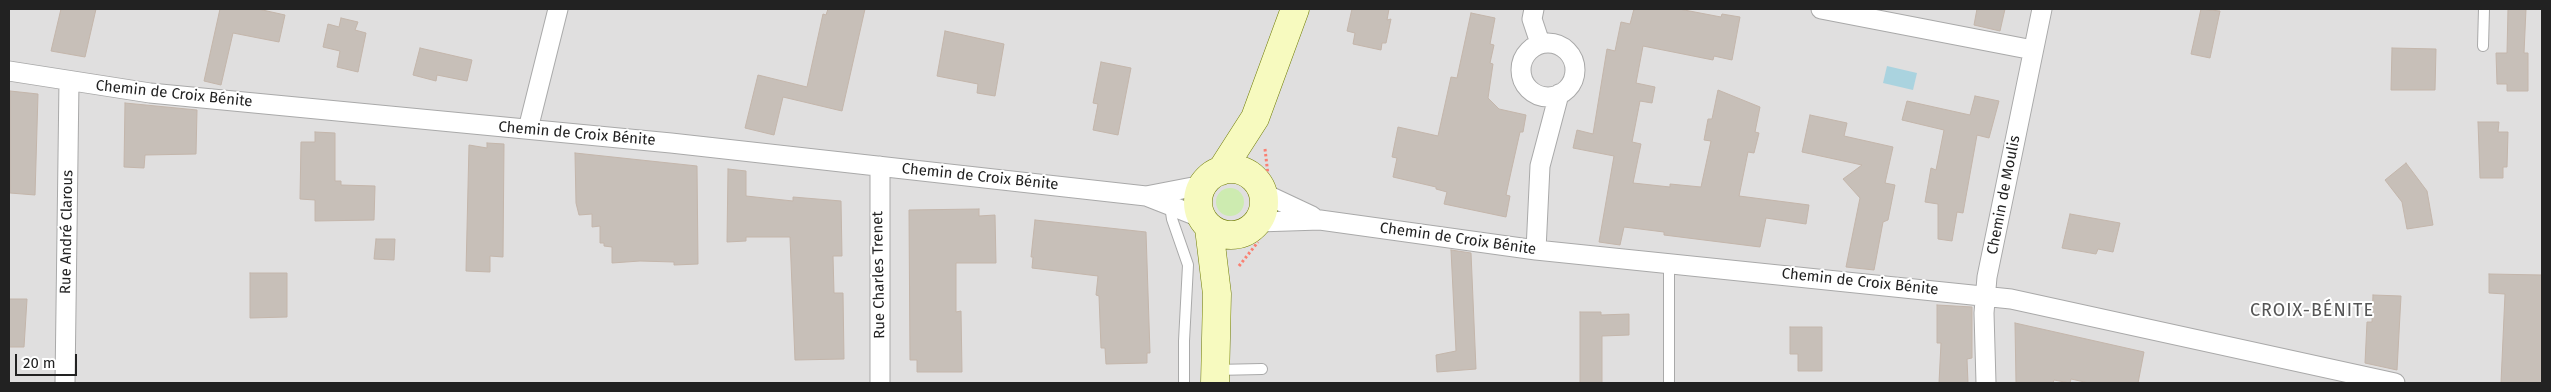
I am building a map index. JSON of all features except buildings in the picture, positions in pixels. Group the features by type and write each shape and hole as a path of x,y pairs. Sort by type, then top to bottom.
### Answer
{"street":[{"path":"528,129 558,9"},
{"path":"1215,377 1217,294 1206,223 1198,202 1212,178 1256,118 1295,9"},
{"path":"1534,9 1532,19 1540,44"},
{"path":"1821,9 2032,50"},
{"name":"Chemin de Moulis","path":"1986,383 1987,277 2032,50 2042,9"},
{"path":"1552,43 1562,47 1572,60 1574,77 1568,87 1559,94 1547,97 1534,94 1525,85 1521,73 1522,60 1529,50 1540,44 1552,43"},
{"name":"Chemin de Croix Bénite","path":"9,71 150,93 528,129 1146,196 1206,223"},
{"name":"Rue André Clarous","path":"65,383 69,81"},
{"path":"1536,250 1540,166 1559,94"},
{"path":"1217,294 1238,248 1262,213 1256,118"},
{"name":"Rue Charles Trenet","path":"880,166 880,383"},
{"path":"1212,178 1240,171 1260,187"},
{"name":"Chemin de Croix Bénite","path":"1146,196 1212,178"},
{"name":"Chemin de Croix Bénite","path":"1260,187 1320,220"},
{"name":"Chemin de Croix Bénite","path":"1255,225 1320,220 1536,250 2011,299 2395,383"},
{"path":"1206,223 1219,234 1230,236 1241,234 1255,225"}],"lane":[{"path":"2483,46 2484,9"},
{"path":"1170,206 1172,219 1188,265 1184,383"},
{"path":"1669,263 1670,383"},
{"path":"1215,377 1262,369"}],"shaded area":[{"path":"9,9 2542,9 2542,383 9,383"}],"green space":[{"path":"1230,188 1240,192 1244,202 1240,212 1230,216 1220,212 1216,202 1220,192"}],"water":[{"path":"1887,66 1917,73 1913,90 1883,83"}],"district":[{"name":"CROIX-BÉNITE","path":"2312,311"}]}
